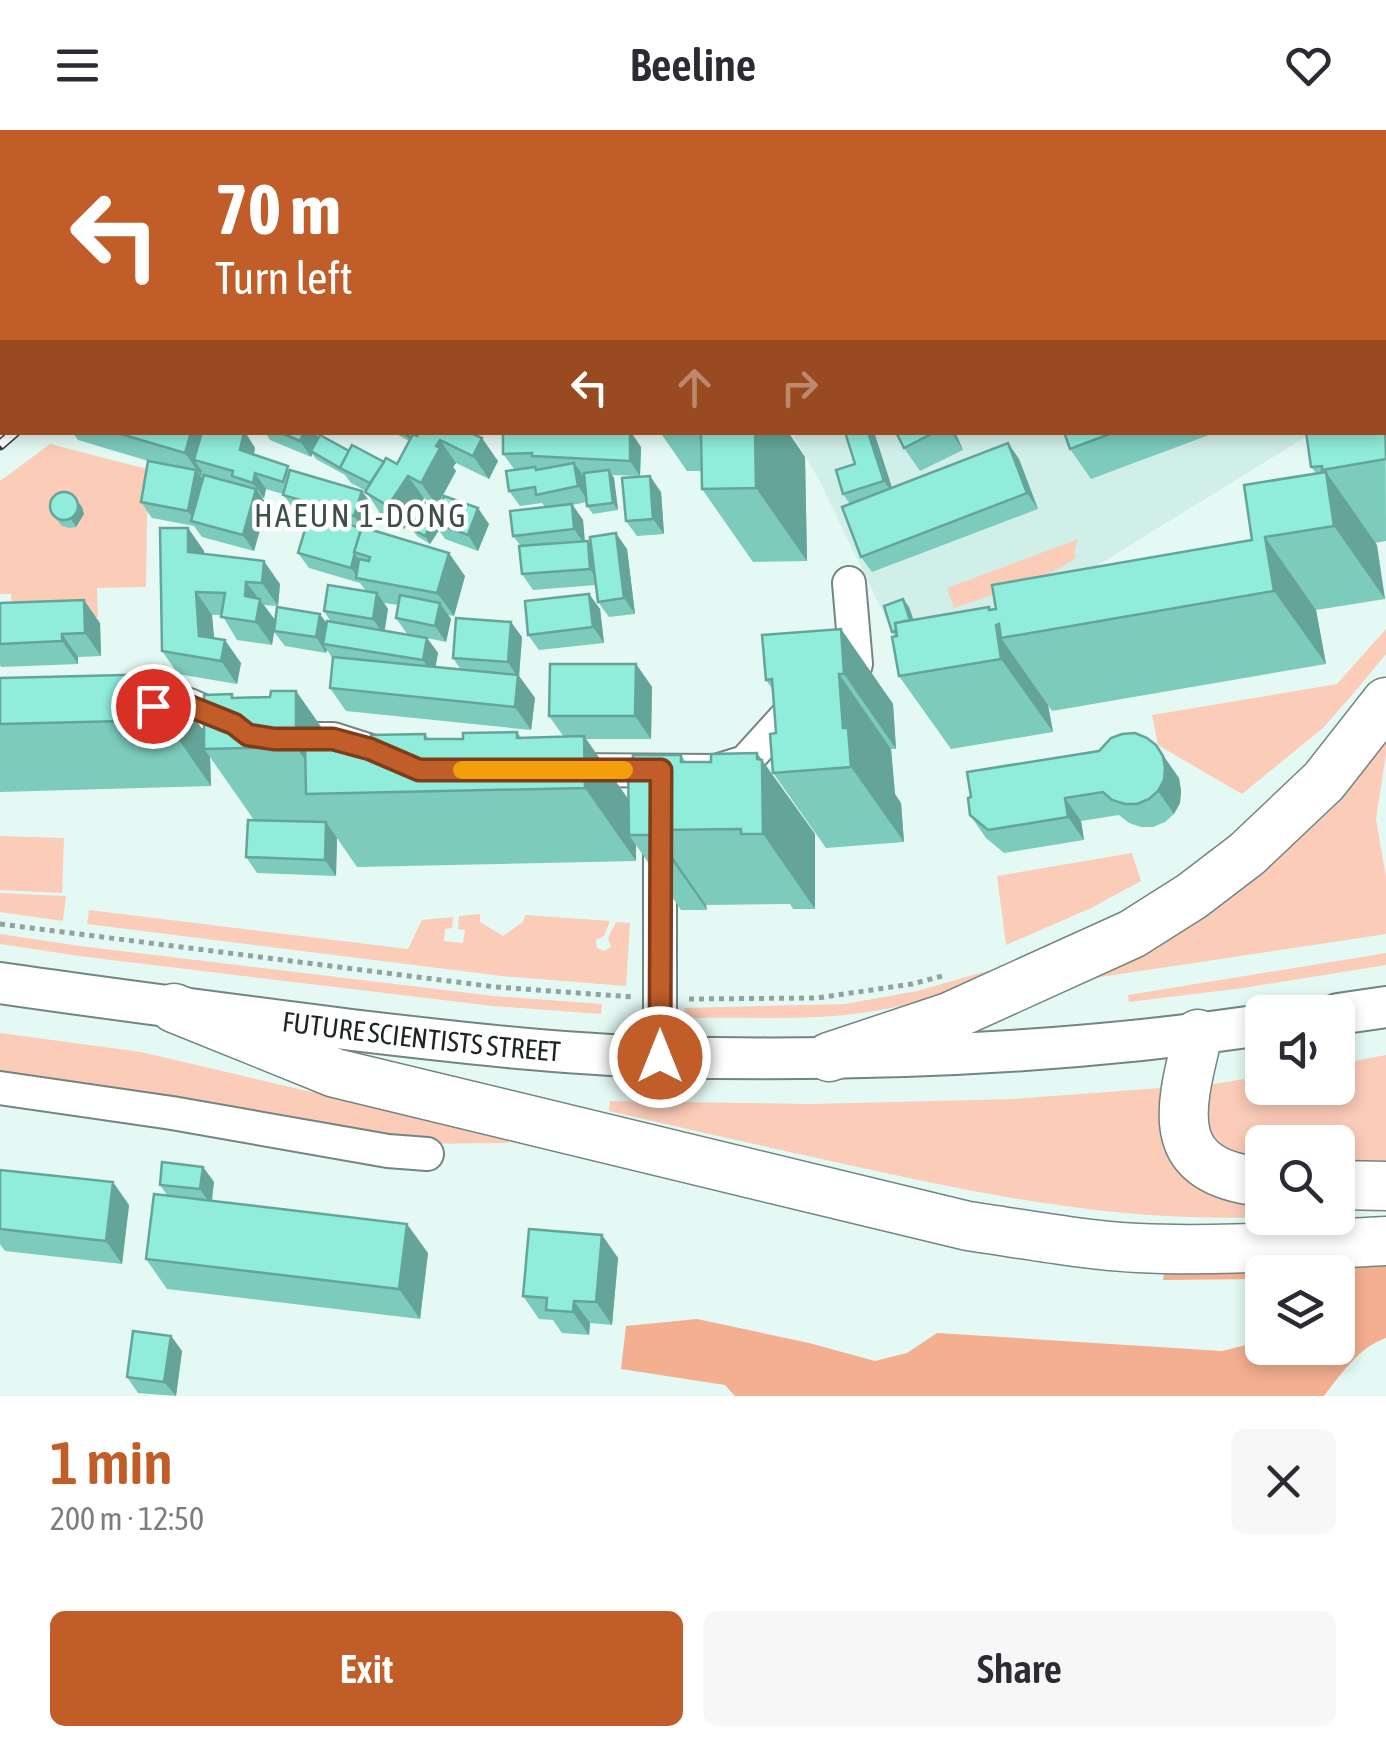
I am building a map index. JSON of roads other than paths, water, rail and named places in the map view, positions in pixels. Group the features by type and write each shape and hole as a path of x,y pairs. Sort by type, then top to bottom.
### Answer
{"highway":[{"path":"830,1057 949,1016 1132,934 1192,896 1246,854 1324,782 1386,702"},
{"path":"174,1008 335,1073 968,1226 1135,1248 1220,1249 1386,1242"},
{"path":"1198,1034 1183,1094 1187,1139 1202,1162 1245,1181"},
{"path":"1355,1185 1386,1186"}],"main road":[{"name":"FUTURE SCIENTISTS STREET","path":"0,982 174,1008 448,1041 660,1057 830,1057 1104,1045 1245,1027"},
{"path":"1355,1011 1386,1006"}],"street":[{"path":"531,770 716,771 745,762 795,707 833,697 848,687 856,664 849,584"},
{"path":"117,707 189,706 234,724 248,735 333,739 403,763"},
{"path":"660,1057 661,770"},
{"path":"0,1088 427,1154"}],"railway":[{"path":"0,445 12,435"}],"district":[{"name":"HAEUN 1-DONG","path":"361,516"}]}
